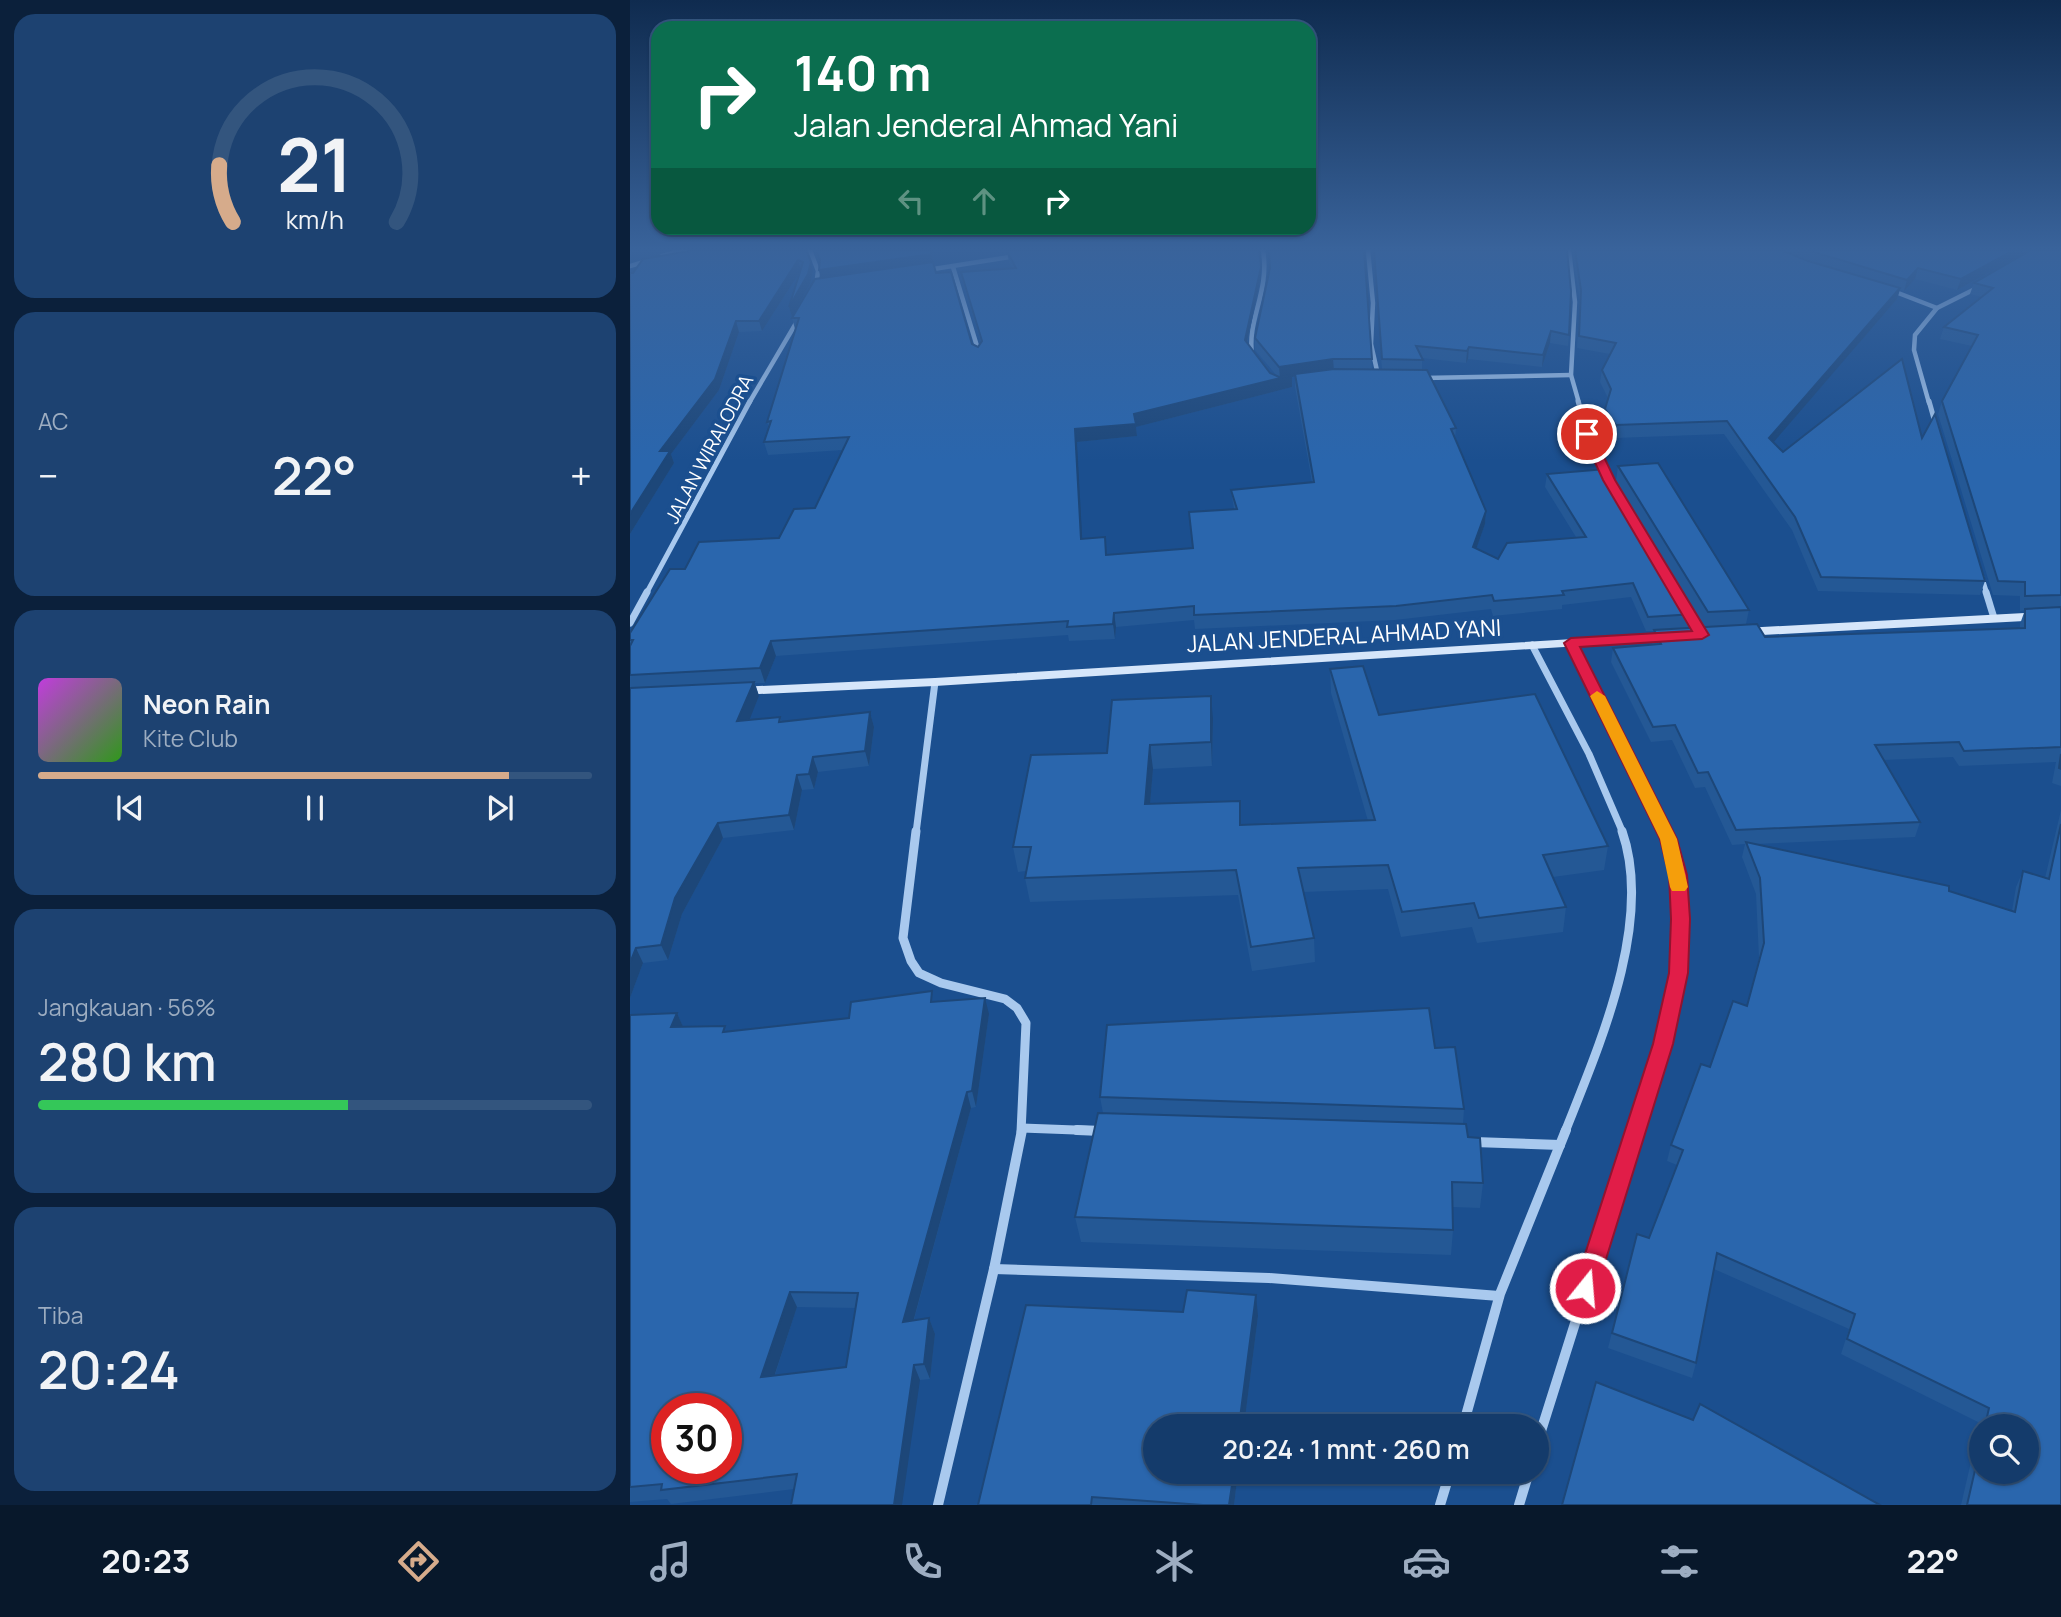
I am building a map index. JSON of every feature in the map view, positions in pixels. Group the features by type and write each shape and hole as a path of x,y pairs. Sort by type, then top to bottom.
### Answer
{"main road":[{"path":"1728,633 2061,615"},
{"name":"JALAN JENDERAL AHMAD YANI","path":"727,691 934,682 1689,636"}],"street":[{"name":"JALAN WIRALODRA","path":"630,623 704,490 740,418 797,320"},
{"path":"969,320 979,354"},
{"path":"1257,320 1250,348 1257,361"},
{"path":"1372,320 1371,344 1378,376"},
{"path":"1574,320 1571,375 1587,434 1609,480"},
{"path":"1927,320 1915,335 1914,350 1937,431"},
{"path":"1412,377 1571,375"},
{"path":"1363,376 1390,376"},
{"path":"1978,564 1994,618"},
{"path":"1546,1414 1663,1044 1679,973 1678,875 1668,839 1571,643"},
{"path":"1466,1414 1499,1296 1595,1055 1612,1004 1629,936 1633,899 1632,868 1625,838 1604,786 1532,645"},
{"path":"934,682 903,938 911,961 919,973 941,983 1005,999 1017,1008 1026,1023 1022,1128 994,1269 939,1505"},
{"path":"1022,1128 1119,1131"},
{"path":"1464,1142 1560,1145"},
{"path":"994,1269 1269,1278 1499,1296"},
{"path":"1440,1505 1446,1484"},
{"path":"1519,1505 1525,1484"}],"building":[{"path":"630,320 759,320 736,321 715,379 660,451 670,451 630,514"},
{"path":"798,320 965,320 972,344 978,347 982,341 976,320 1249,320 1245,340 1270,373 1279,377 1292,375 1134,414 1136,424 1075,429 1081,539 1105,537 1106,555 1193,548 1189,512 1237,509 1231,490 1314,482 1295,374 1334,369 1427,370 1456,428 1451,429 1486,511 1473,547 1498,559 1507,543 1586,537 1547,474 1606,469 1694,614 1648,617 1633,583 1562,591 1564,595 1494,601 1492,595 1396,606 1194,615 1194,606 1114,613 1113,624 1067,627 1068,621 771,641 760,668 630,675 630,646 633,640 630,640 630,633 670,569 685,569 699,542 779,538 794,509 815,508 849,437 764,442 771,421 767,422"},
{"path":"1259,320 1369,320 1372,359 1333,359 1279,367 1255,338"},
{"path":"1379,320 1570,320 1569,335 1551,331 1543,355 1469,347 1467,351 1416,346 1423,360 1382,359"},
{"path":"1580,320 1872,320 1769,438 1783,452 1902,359 1922,438 1935,414 1985,581 1821,577 1795,517 1727,421 1616,425 1605,409 1611,389 1602,370 1616,343 1579,336"},
{"path":"1953,320 2061,320 2061,595 2025,596 2025,582 1998,581 1942,401 1978,335 1944,327"},
{"path":"1658,463 1749,610 1708,612 1618,466"},
{"path":"2061,607 2061,747 1964,751 1959,742 1875,745 1920,822 1736,830 1708,772 1698,773 1675,725 1653,727 1613,648 1661,644 1654,630 1757,624 1765,637 2025,628 2025,609"},
{"path":"1363,666 1379,715 1535,694 1608,846 1543,855 1566,907 1479,918 1474,903 1402,912 1388,865 1298,868 1314,938 1251,947 1236,870 1025,878 1031,847 1013,847 1031,755 1107,753 1112,700 1211,696 1211,742 1150,745 1145,804 1240,801 1240,825 1375,820 1330,669"},
{"path":"754,682 737,721 780,717 779,722 870,712 865,751 813,757 809,774 797,775 789,815 718,823 675,898 661,945 636,948 630,963 630,688"},
{"path":"2061,824 2061,1505 1967,1505 1972,1484 2039,1484 2039,1414 1988,1414 1989,1408 1847,1339 1855,1314 1717,1253 1696,1363 1612,1333 1637,1234 1649,1238 1683,1150 1671,1145 1701,1064 1710,1067 1733,1001 1747,1006 1764,943 1760,878 1746,842 1949,886 1949,891 2015,912 2023,871 2049,879"},
{"path":"932,991 931,1002 985,998 972,1091 967,1092 903,1322 929,1318 924,1364 914,1365 894,1505 791,1505 797,1474 742,1480 742,1393 651,1393 651,1484 662,1484 630,1487 630,1015 677,1013 671,1027 725,1026 723,1032 849,1018 851,1002","holes":["790,1292 858,1293 846,1367 761,1377"]},
{"path":"1429,1008 1435,1048 1455,1047 1464,1109 1100,1097 1107,1025"},
{"path":"1098,1113 1466,1124 1468,1137 1480,1138 1483,1183 1452,1182 1453,1230 1075,1217"},
{"path":"1187,1290 1256,1295 1241,1414 1143,1414 1143,1484 1232,1484 1229,1505 1092,1497 1091,1505 978,1505 1026,1305 1183,1312"},
{"path":"1596,1382 1693,1420 1700,1404 1880,1505 1562,1505"},
{"path":"662,1484 712,1484 661,1490"}],"slow traffic":[{"path":"1597,696 1668,839 1679,887"}],"route":[{"path":"1585,1288 1663,1044 1679,973 1681,919 1678,875 1668,839 1571,643 1702,635 1609,480 1587,434"}]}
